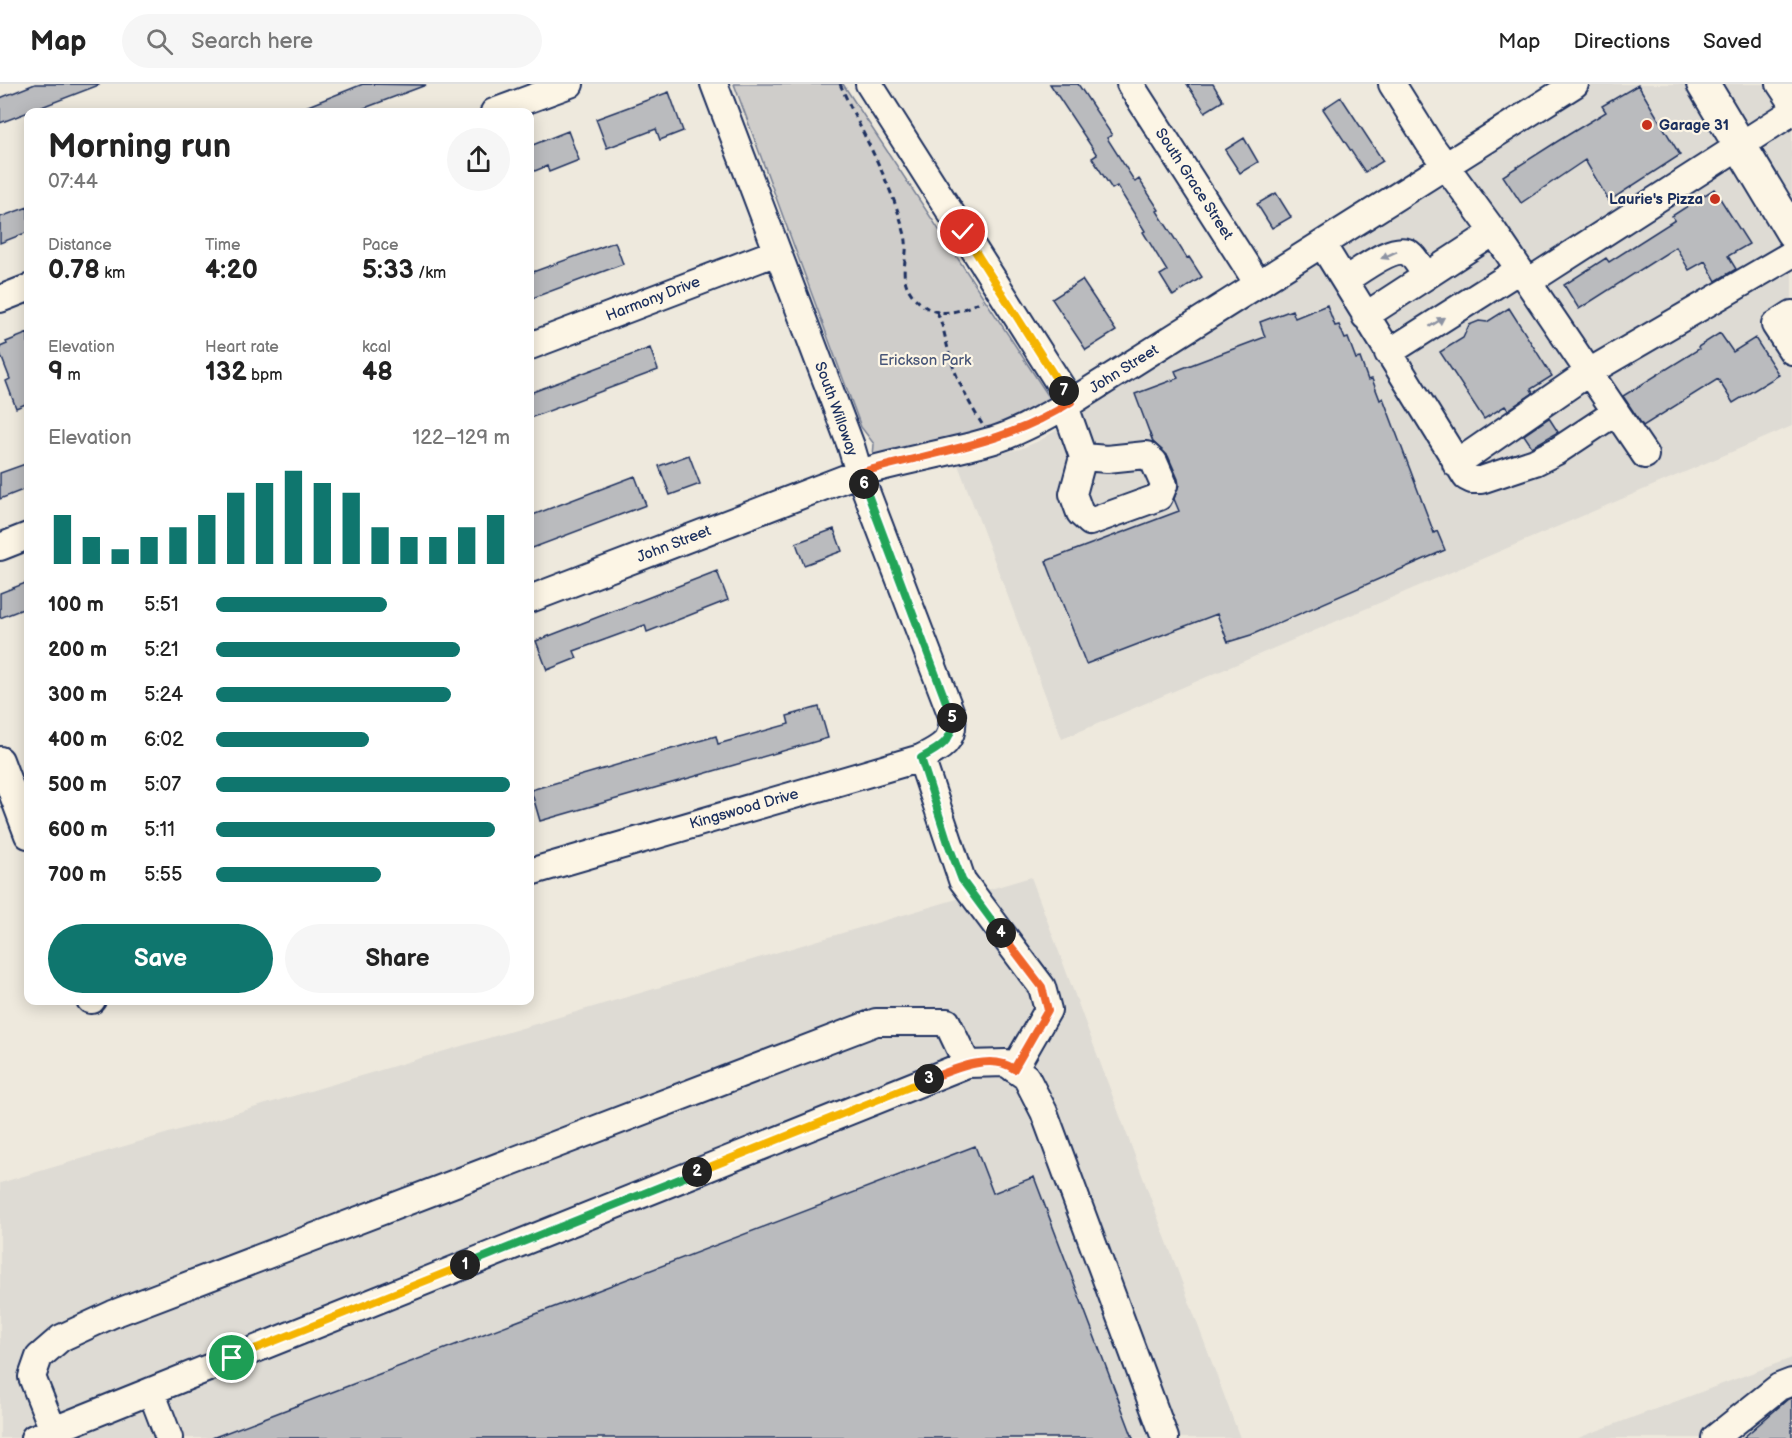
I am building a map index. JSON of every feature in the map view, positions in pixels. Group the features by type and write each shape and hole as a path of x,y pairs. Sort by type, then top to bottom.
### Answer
{"main road":[{"path":"1703,84 1792,232"}],"street":[{"path":"505,108 570,84"},
{"name":"South Willoway","path":"714,84 952,716 953,727 950,735"},
{"path":"869,84 1000,290 1068,404 1083,457"},
{"name":"South Grace Street","path":"1130,84 1258,284"},
{"path":"1392,84 1645,455"},
{"path":"1780,84 1792,102"},
{"name":"John Street","path":"534,597 859,473 995,439 1022,429 1068,404 1322,244 1446,165 1559,88"},
{"path":"1388,353 1524,276 1741,146 1792,112"},
{"path":"1365,316 1494,232"},
{"path":"1322,244 1466,477 1480,480 1535,462 1557,452 1616,412"},
{"path":"1345,280 1388,254 1399,250 1413,257 1426,276"},
{"name":"Harmony Drive","path":"534,344 777,252"},
{"path":"1456,464 1589,372 1792,254"},
{"path":"0,299 24,290"},
{"path":"1792,314 1775,325 1792,351"},
{"path":"0,547 24,538"},
{"name":"Kingswood Drive","path":"534,871 921,758 939,749 950,735"},
{"path":"921,758 962,880 1042,987 1048,1010 1014,1069"},
{"path":"0,760 21,795 24,812"},
{"path":"967,1064 947,1022 876,1022 113,1314 61,1338 39,1357 32,1377 48,1435 151,1391 967,1064 1006,1063 1026,1077 1044,1112 1166,1438"},
{"path":"1715,1438 1779,1387 1792,1382"},
{"path":"151,1391 169,1438"}],"path":[{"path":"840,84 889,186 906,239 903,268 908,287 920,303 937,312 963,310 1000,290"},
{"path":"937,312 943,324 952,363 969,403 982,424"}],"shaded area":[{"path":"1593,84 1687,84 1792,264 1792,426 1062,739 957,462 1020,449 1041,440"},
{"path":"1721,84 1792,84 1792,204"},
{"path":"1031,877 1240,1438 0,1438 0,1183"},
{"path":"1792,1358 1792,1438 1578,1438"}],"green space":[{"name":"Erickson Park","path":"734,84 843,84 1055,406 991,436 873,457 874,444 861,427"}],"building":[{"path":"35,84 99,85 39,108 24,108 24,114 0,123 0,98"},
{"path":"363,84 426,85 365,108 303,108"},
{"path":"1050,84 1078,84 1112,135 1107,138 1135,182 1139,179 1187,258 1189,257 1202,277 1173,296 1160,275 1167,271 1143,232 1145,231 1117,186 1112,189 1092,158 1097,155"},
{"path":"1187,84 1213,84 1223,101 1205,112"},
{"path":"1638,85 1680,155 1609,201 1585,160 1521,203 1503,176 1606,112 1602,106"},
{"path":"669,92 683,131 660,140 656,129 607,148 596,119"},
{"path":"1341,97 1383,161 1365,172 1323,109"},
{"path":"568,131 579,160 549,172 547,166 534,171 534,144"},
{"path":"1244,138 1258,162 1240,173 1225,150"},
{"path":"1714,189 1749,244 1728,256 1736,269 1716,281 1705,261 1689,270 1676,247 1579,309 1564,285 1606,258 1609,262 1675,220 1672,216"},
{"path":"1276,193 1291,217 1272,228 1257,204"},
{"path":"24,208 24,234 0,243 0,217"},
{"path":"615,242 623,264 534,297 534,272"},
{"path":"1082,280 1116,331 1086,350 1052,299"},
{"path":"1327,305 1335,326 1339,325 1345,339 1348,338 1356,359 1360,358 1368,380 1372,379 1380,400 1383,398 1434,533 1437,531 1445,550 1251,635 1228,642 1217,614 1086,664 1046,561 1179,511 1174,499 1179,485 1178,479 1168,456 1153,442 1135,394 1178,378 1175,371 1265,337 1260,322 1292,310 1295,318"},
{"path":"1509,308 1552,376 1531,389 1533,393 1508,410 1505,406 1484,419 1440,352 1463,338 1469,325 1479,321 1487,322"},
{"path":"1720,333 1733,352 1755,338 1779,375 1733,403 1718,379 1643,426 1623,396 1699,349 1698,347"},
{"path":"24,335 24,405 16,408 6,381 10,379 0,353 0,347 7,344 6,342"},
{"path":"650,348 658,370 534,416 534,392"},
{"path":"1549,418 1558,432 1532,447 1524,435"},
{"path":"689,455 700,484 670,495 659,466"},
{"path":"24,464 24,490 0,499 0,473"},
{"path":"635,476 646,505 534,547 534,514"},
{"path":"834,529 842,551 804,565 796,543"},
{"path":"717,571 728,600 647,632 645,625 574,651 577,658 547,670 536,641"},
{"path":"24,584 24,609 0,618 0,593"},
{"path":"819,707 828,738 540,821 534,800 534,789 716,736 718,744 789,724 787,716"},
{"path":"975,1146 993,1193 1034,1177 1133,1438 212,1438"},
{"path":"1792,1398 1792,1438 1743,1438 1788,1399"}],"place":[{"name":"Garage 31","path":"1647,125"},
{"name":"Laurie's Pizza","path":"1715,199"}],"route":[{"path":"232,1358 967,1064 1006,1063 1014,1069 1048,1010 1042,987 962,880 948,843 921,758 946,743 953,727 952,716 859,473 995,439 1022,429 1071,402 963,232"}]}
